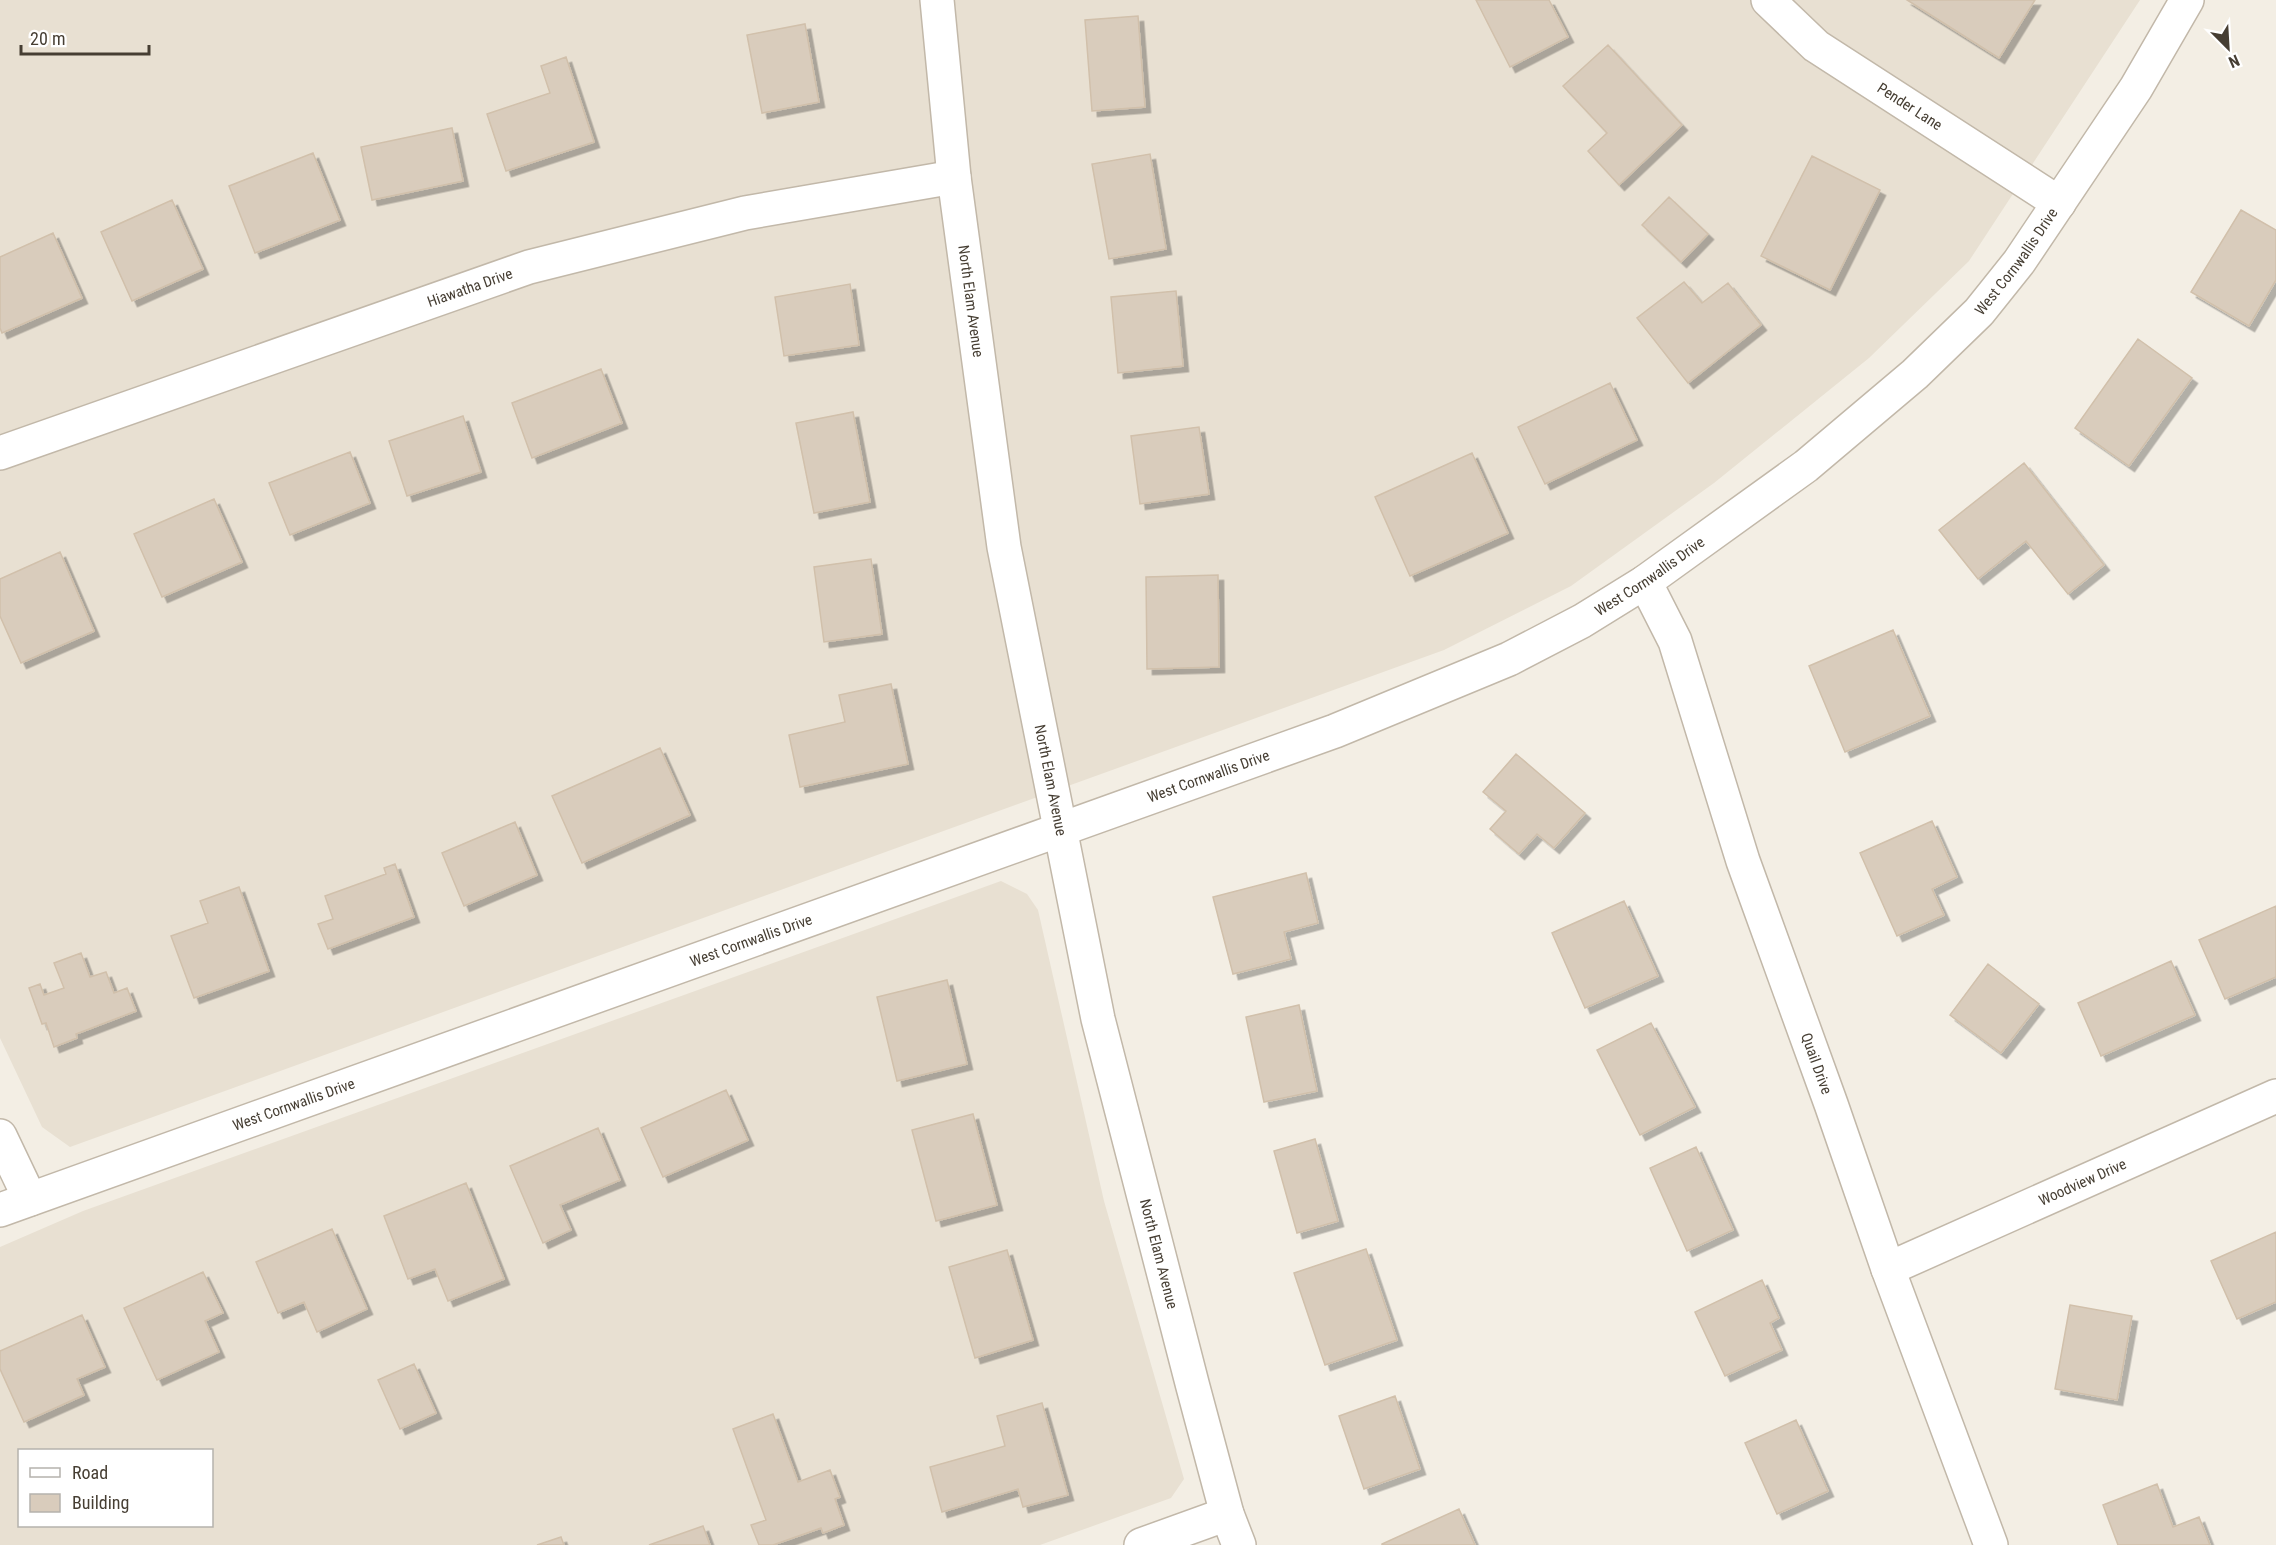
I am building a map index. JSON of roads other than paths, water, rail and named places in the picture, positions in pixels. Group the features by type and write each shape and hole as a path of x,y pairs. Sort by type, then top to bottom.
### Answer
{"street":[{"name":"North Elam Avenue","path":"937,0 954,177 1004,547 1098,1019 1227,1514 1239,1545"},
{"name":"Pender Lane","path":"1768,0 1816,46 2059,203"},
{"name":"West Cornwallis Drive","path":"15,1205 1335,731 1509,659 1582,621 1645,582 1806,466 1915,374 1979,312 2019,262 2136,88 2187,0"},
{"name":"Hiawatha Drive","path":"0,453 529,267 745,213 954,177"},
{"name":"Quail Drive","path":"1645,582 1675,641 1743,861 1888,1269 1991,1545"},
{"name":"Woodview Drive","path":"1888,1269 2276,1096"},
{"path":"0,1136 15,1205"},
{"path":"1141,1545 1227,1514"}]}
